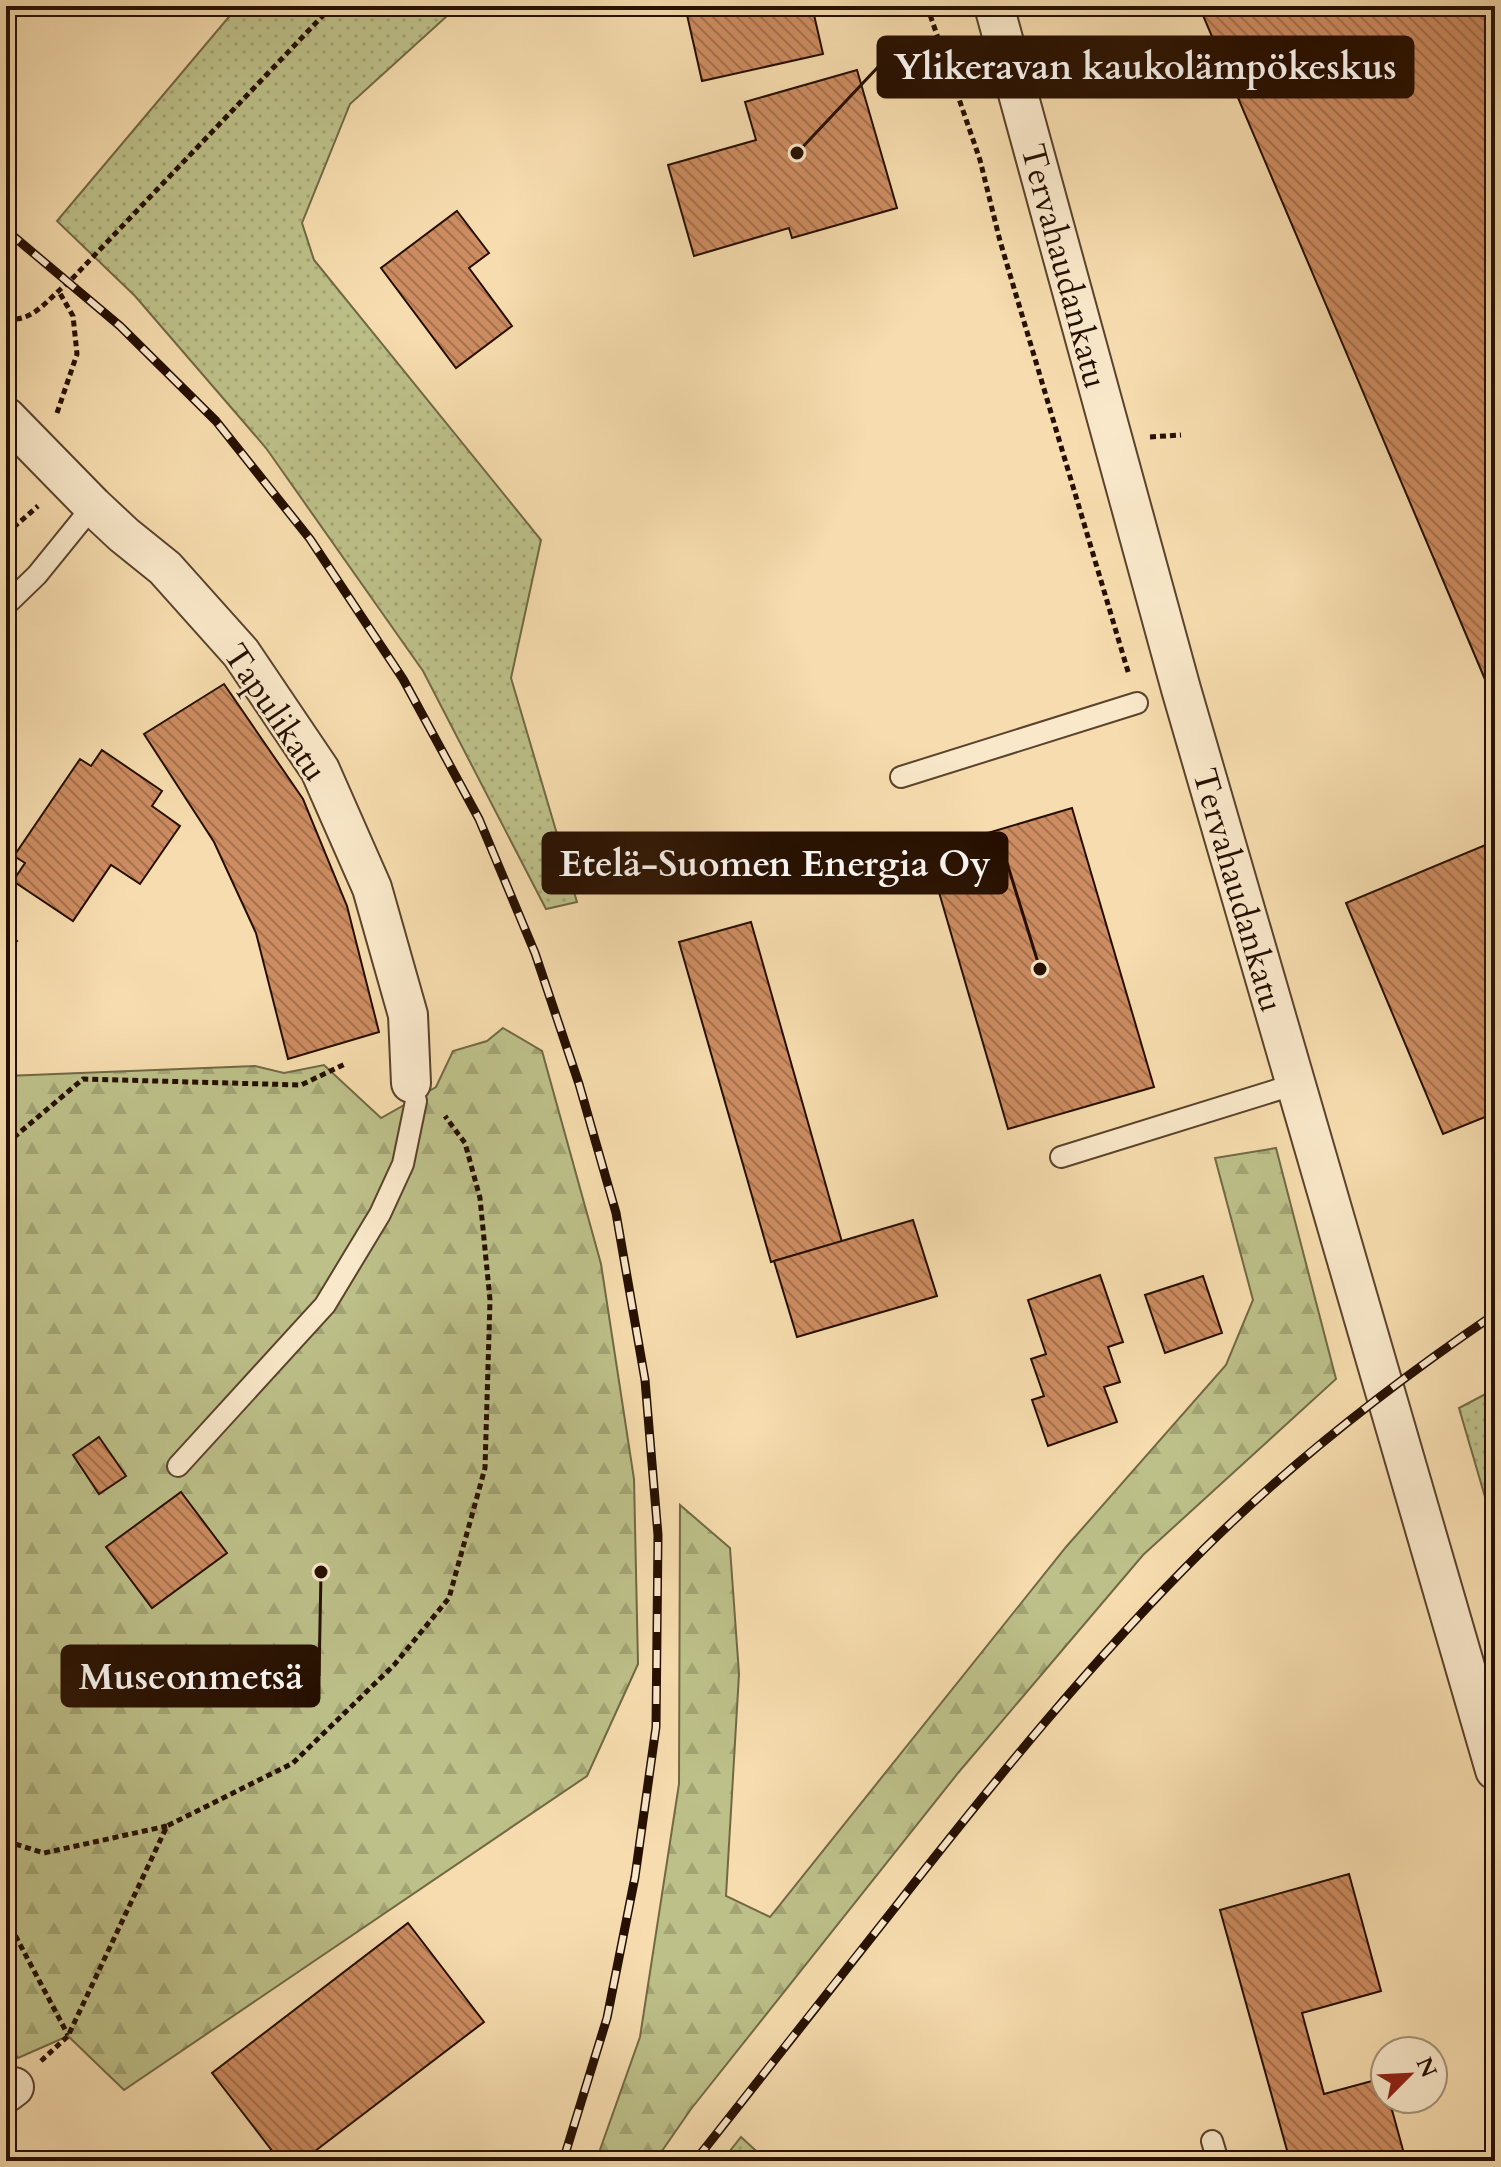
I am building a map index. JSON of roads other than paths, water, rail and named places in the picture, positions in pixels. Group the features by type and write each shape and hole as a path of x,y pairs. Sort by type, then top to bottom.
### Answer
{"street":[{"name":"Tervahaudankatu","path":"994,6 1181,689 1495,1770"},
{"name":"Tapulikatu","path":"6,417 93,506 165,568 241,653 320,770 372,888 408,1015 414,1092"}],"lane":[{"path":"6,605 37,575 93,506"},
{"path":"901,777 1137,703"},
{"path":"1061,1157 1296,1084"},
{"path":"178,1466 325,1305 380,1214 403,1164 414,1092"}],"railway":[{"path":"6,230 120,326 216,421 310,539 403,679 479,819 535,953 579,1084 616,1213 645,1380 658,1535 656,1727 635,1877 607,2018 563,2161"},
{"path":"695,2161 1005,1770 1082,1679 1162,1592 1308,1454 1381,1396 1495,1314"}],"place":[{"name":"Ylikeravan kaukolämpökeskus","path":"797,153"},
{"name":"Etelä-Suomen Energia Oy","path":"1040,969"},
{"name":"Museonmetsä","path":"321,1572"}]}
